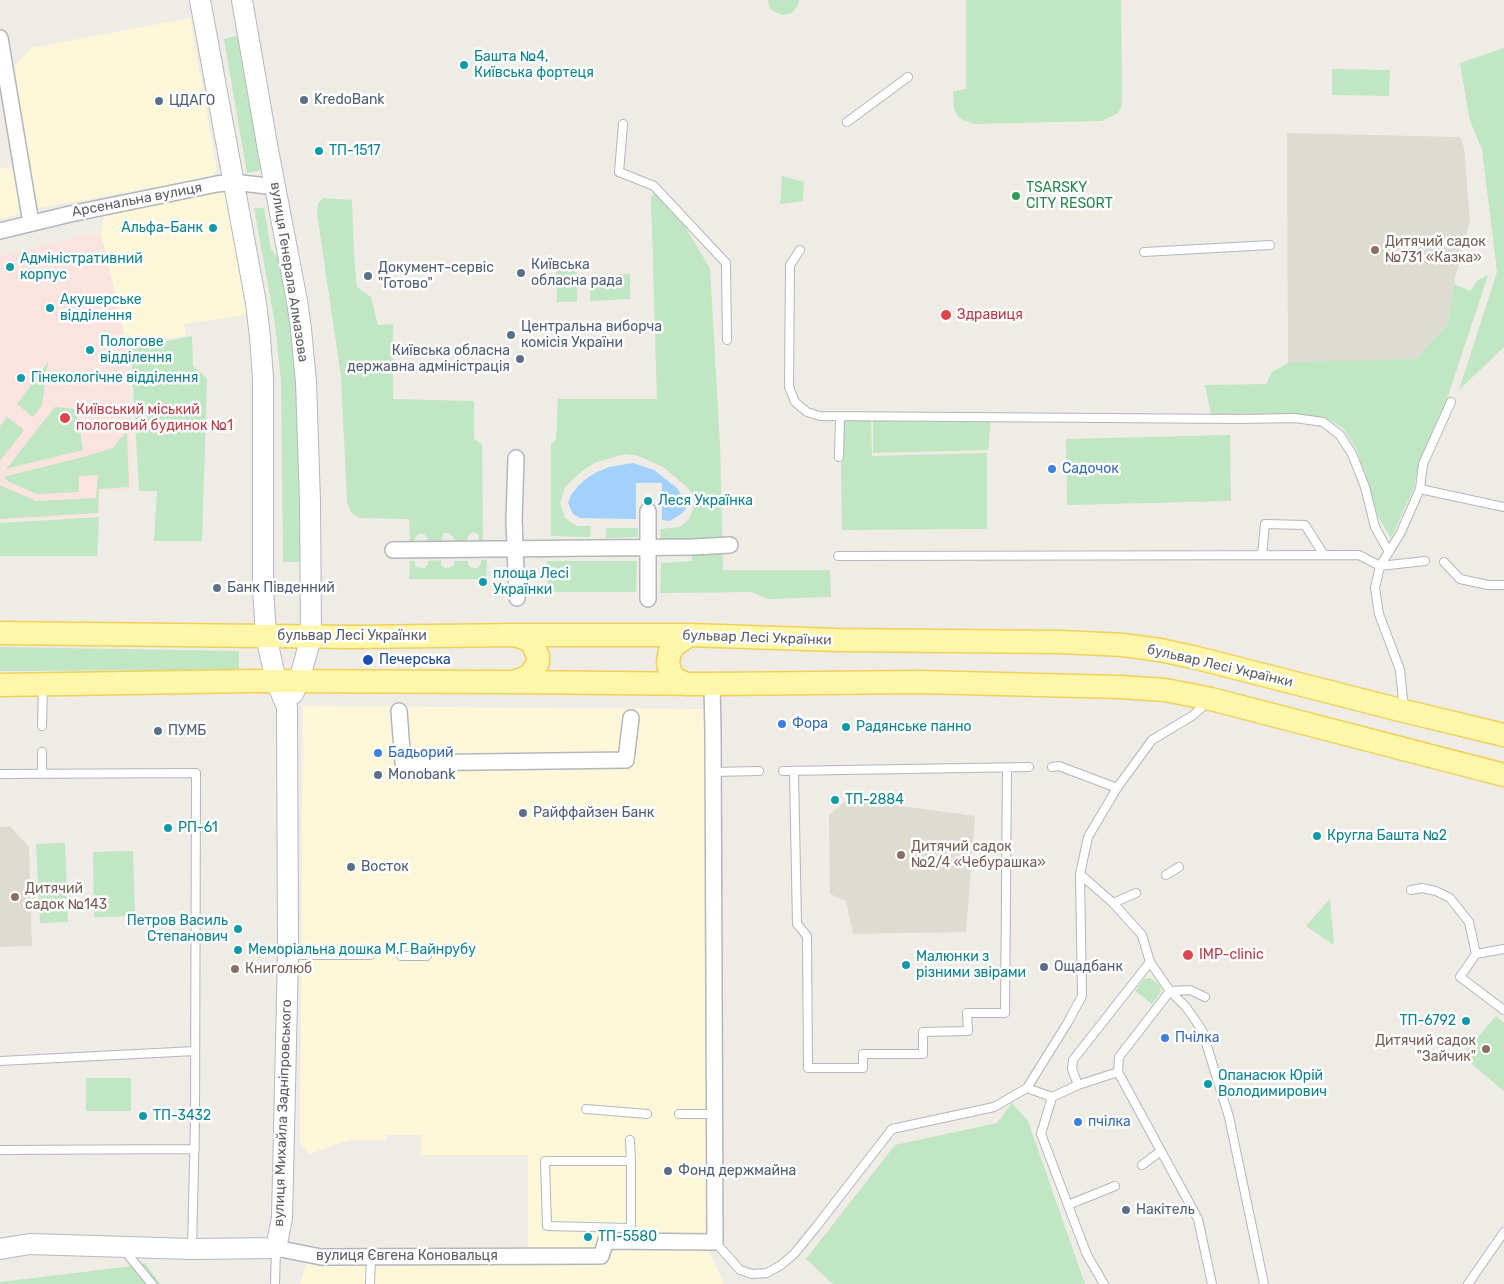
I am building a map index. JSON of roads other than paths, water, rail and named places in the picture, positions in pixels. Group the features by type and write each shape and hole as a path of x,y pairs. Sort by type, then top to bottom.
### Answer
{"main road":[{"path":"200,0 256,304 263,378 263,588 266,636 276,681"},
{"name":"вулиця Генерала Алмазова","path":"242,0 301,329 306,382 310,502 311,637"},
{"name":"бульвар Лесі Українки","path":"0,633 311,637 690,635 838,640 1062,642 1123,645 1178,654 1504,735"},
{"path":"514,682 532,673 538,662 538,656 533,644 529,640 515,635"},
{"path":"686,684 672,675 668,661 670,651 675,645 690,635"},
{"path":"299,681 311,637"},
{"path":"0,685 276,681 686,684 920,682 1120,687 1165,690 1212,699 1504,775"},
{"name":"вулиця Михайла Задніпровського","path":"276,681 287,707 288,955 282,1218 276,1248"},
{"name":"вулиця Михайла Задніпровського","path":"287,707 299,681"},
{"name":"вулиця Євгена Коновальця","path":"0,1249 30,1244 192,1249 276,1248"}],"street":[{"path":"0,38 31,223"},
{"name":"Арсенальна вулиця","path":"0,231 70,214 216,184 233,182 276,187"},
{"path":"516,458 514,520 517,598"},
{"path":"648,512 648,599"},
{"path":"393,550 648,548 730,545"},
{"path":"712,684 714,772 715,1242"},
{"path":"399,711 403,763 626,760 631,718"},
{"name":"вулиця Євгена Коновальця","path":"276,1248 321,1257 601,1256 606,1241 715,1242"}],"lane":[{"path":"847,122 908,77"},
{"path":"622,124 619,172 654,186 726,263 727,340"},
{"path":"1144,252 1270,245"},
{"path":"800,250 790,265 789,387 795,402 807,412 820,416 1242,420 1295,418 1323,422 1340,435 1352,454 1365,487 1375,527 1389,552"},
{"path":"1404,711 1400,670 1379,614 1375,588 1380,566 1400,534 1420,489 1423,464 1451,402"},
{"path":"839,457 840,416"},
{"path":"1420,489 1504,506"},
{"path":"1262,555 1265,524 1305,525 1324,555"},
{"path":"838,556 1359,555 1380,566 1425,562"},
{"path":"1444,562 1460,578 1488,585 1504,585"},
{"path":"42,726 43,685"},
{"path":"715,1242 740,1270 752,1274 767,1273 781,1265 794,1254 892,1129 994,1107 1026,1088 1068,1022 1082,996 1080,874 1088,837 1117,788 1152,740 1192,716 1212,699"},
{"path":"42,752 42,774"},
{"path":"1052,767 1059,766 1117,788"},
{"path":"783,771 1029,767"},
{"path":"794,770 797,924 806,936 808,1068 863,1068 863,1054 924,1054 922,1032 968,1030 967,1013 1006,1013 1007,768"},
{"path":"714,772 759,771"},
{"path":"0,774 196,773 192,1249"},
{"path":"1166,875 1180,867"},
{"path":"1080,874 1113,903 1142,935 1150,962 1170,992 1186,1007 1202,1030 1229,1117 1237,1172 1264,1284"},
{"path":"1411,890 1422,888 1436,891 1450,898 1469,922 1476,954"},
{"path":"1113,903 1136,893"},
{"path":"1504,949 1476,954 1460,977 1504,1010"},
{"path":"288,955 370,956"},
{"path":"401,956 427,956"},
{"path":"1078,1085 1072,1069 1073,1060 1150,962"},
{"path":"1205,997 1190,990 1170,992 1120,1057 1118,1072 1198,1219 1212,1284"},
{"path":"0,1061 195,1051"},
{"path":"1026,1088 1052,1097 1078,1085 1118,1072"},
{"path":"1052,1097 1041,1134 1087,1255 1104,1284"},
{"path":"586,1109 631,1116 647,1114"},
{"path":"679,1114 715,1114"},
{"path":"630,1140 631,1161 631,1228 547,1226 545,1161 631,1161"},
{"path":"0,1150 194,1149"},
{"path":"1142,1165 1161,1151"},
{"path":"1068,1206 1115,1186"},
{"path":"1468,1284 1504,1232"},
{"path":"122,1246 152,1284"},
{"path":"275,1284 276,1248"},
{"path":"370,1284 371,1257"}],"water":[{"path":"633,463 654,470 677,488 686,502 686,509 670,521 662,520 662,483 636,483 636,519 580,518 573,514 568,503 571,495 587,478 609,467"}],"place":[{"name":"Башта №4, Київська фортеця","path":"464,65"},
{"name":"KredoBank","path":"304,100"},
{"name":"ЦДАГО","path":"159,101"},
{"name":"ТП-1517","path":"319,151"},
{"name":"TSARSKY CITY RESORT","path":"1016,196"},
{"name":"Альфа-Банк","path":"213,228"},
{"name":"Дитячий садок №731 «Казка»","path":"1375,250"},
{"name":"Адміністративний корпус","path":"10,267"},
{"name":"Київська обласна рада","path":"521,273"},
{"name":"Документ-сервіс \"Готово\"","path":"368,276"},
{"name":"Акушерське відділення","path":"50,308"},
{"name":"Здравиця","path":"946,315"},
{"name":"Центральна виборча комісія України","path":"511,335"},
{"name":"Пологове відділення","path":"90,350"},
{"name":"Київська обласна державна адміністрація","path":"520,359"},
{"name":"Гінекологічне відділення","path":"21,378"},
{"name":"Київський міський пологовий будинок №1","path":"65,418"},
{"name":"Садочок","path":"1052,469"},
{"name":"Леся Українка","path":"648,501"},
{"name":"площа Лесі Українки","path":"483,582"},
{"name":"Банк Пiвденний","path":"217,588"},
{"name":"Печерська","path":"368,660"},
{"name":"Фора","path":"782,724"},
{"name":"Радянське панно","path":"846,727"},
{"name":"ПУМБ","path":"158,731"},
{"name":"Бадьорий","path":"378,753"},
{"name":"Monobank","path":"378,775"},
{"name":"ТП-2884","path":"835,800"},
{"name":"Райффайзен Банк","path":"523,813"},
{"name":"РП-61","path":"168,828"},
{"name":"Кругла Башта №2","path":"1317,836"},
{"name":"Дитячий садок №2/4 «Чебурашка»","path":"901,855"},
{"name":"Восток","path":"351,867"},
{"name":"Дитячий садок №143","path":"15,897"},
{"name":"Петров Василь Степанович","path":"238,929"},
{"name":"Меморіальна дошка М.Г Вайнрубу","path":"238,950"},
{"name":"IMP-clinic","path":"1188,955"},
{"name":"Малюнки з різними звірами","path":"906,965"},
{"name":"Ощадбанк","path":"1044,967"},
{"name":"Книголюб","path":"235,969"},
{"name":"ТП-6792","path":"1466,1021"},
{"name":"Пчілка","path":"1165,1038"},
{"name":"Дитячий садок \"Зайчик\"","path":"1486,1049"},
{"name":"Опанасюк Юрій Володимирович","path":"1208,1084"},
{"name":"ТП-3432","path":"143,1116"},
{"name":"пчілка","path":"1078,1122"},
{"name":"Фонд держмайна","path":"668,1171"},
{"name":"Накітель","path":"1126,1210"},
{"name":"ТП-5580","path":"588,1237"}]}
